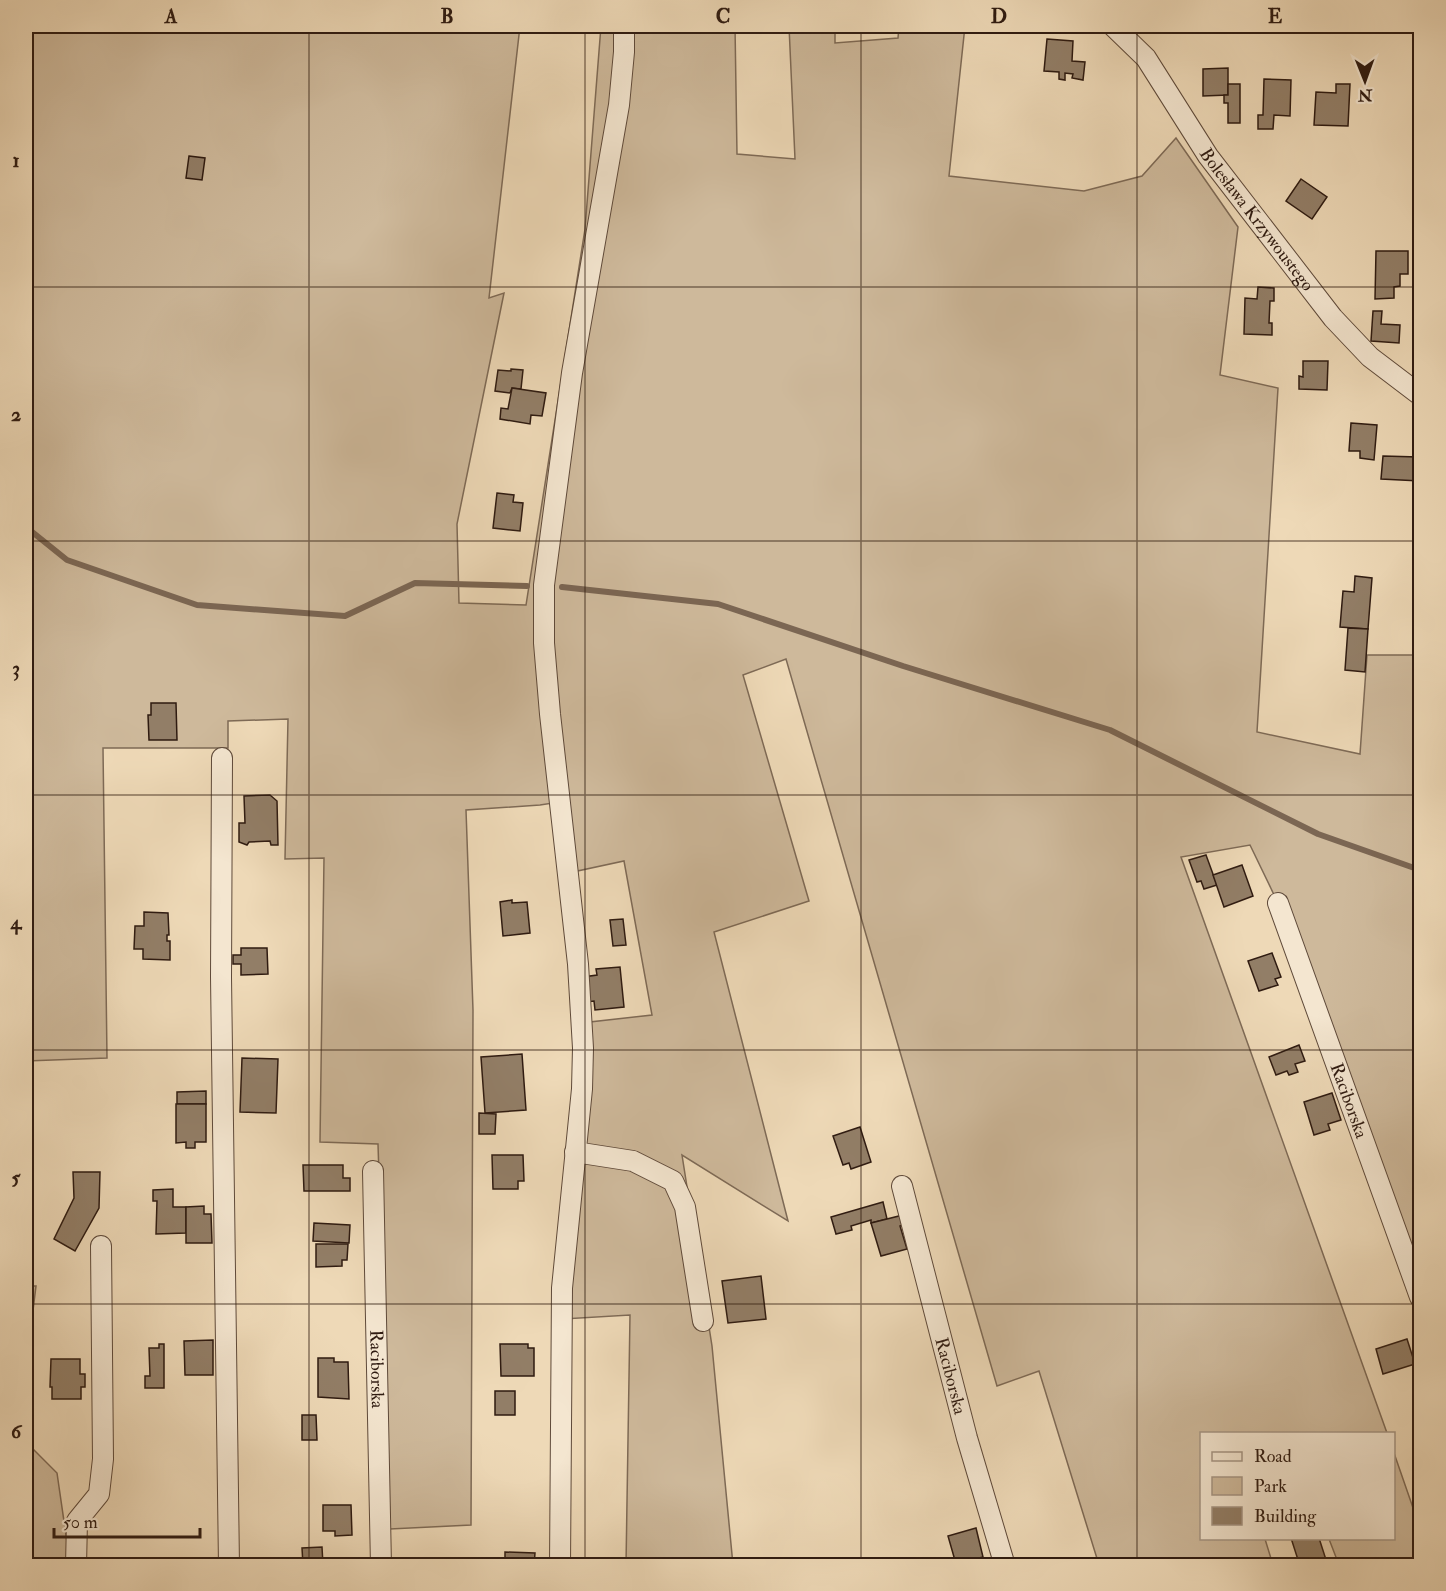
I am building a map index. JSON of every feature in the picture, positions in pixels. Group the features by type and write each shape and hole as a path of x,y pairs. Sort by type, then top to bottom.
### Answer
{"street":[{"path":"560,1566 562,1288 582,1089 581,1011 578,963 550,714 544,643 544,585 572,373 619,105 624,26"},
{"name":"Bolesława Krzywoustego","path":"1113,26 1146,58 1208,156 1333,318 1370,357 1420,395"},
{"path":"222,758 221,978 229,1566"},
{"name":"Raciborska","path":"1278,903 1420,1297"},
{"path":"575,1152 633,1161 674,1181 685,1207 703,1322"},
{"name":"Raciborska","path":"373,1171 381,1566"},
{"name":"Raciborska","path":"902,1186 967,1438 1005,1566"},
{"path":"76,1566 77,1521 99,1494 103,1459 101,1246"}],"green space":[{"path":"26,26 387,26 387,31 410,26 450,26 450,31 520,26 489,298 504,293 457,524 459,603 526,605 585,229 601,26 735,26 737,154 795,159 789,26 835,26 835,43 898,38 899,26 965,26 949,176 1084,191 1142,176 1176,138 1238,227 1220,375 1278,388 1257,732 1360,754 1367,655 1420,655 1420,1297 1278,903 1250,845 1181,857 1387,1432 1200,1432 1200,1540 1265,1540 1273,1565 1099,1565 1039,1371 997,1386 786,659 743,675 809,901 714,932 788,1221 682,1155 712,1346 733,1565 626,1565 630,1315 563,1319 581,1023 652,1015 624,861 568,873 559,802 466,810 473,1010 471,1525 390,1529 378,1144 320,1142 324,858 285,859 288,719 228,721 228,748 103,748 107,1058 26,1061"},
{"path":"26,1286 36,1286 26,1367"},
{"path":"29,1445 57,1473 67,1542 67,1565 26,1566 26,1472"},
{"path":"1395,1456 1420,1528 1420,1565 1339,1565 1329,1540 1395,1540"}],"building":[{"path":"1047,39 1073,41 1072,61 1085,62 1083,80 1072,78 1073,74 1065,73 1065,80 1059,79 1059,72 1044,71"},
{"path":"1228,68 1228,95 1203,96 1203,69"},
{"path":"1264,79 1291,80 1290,116 1274,115 1273,129 1258,129 1258,115 1263,115"},
{"path":"1228,84 1240,84 1240,123 1228,123 1228,103 1224,103 1224,95 1228,95"},
{"path":"1336,84 1350,84 1348,126 1314,125 1316,92 1336,93"},
{"path":"189,156 205,158 202,180 186,178"},
{"path":"1301,179 1327,197 1312,219 1286,201"},
{"path":"1376,251 1408,251 1408,274 1400,274 1400,286 1394,287 1394,298 1375,299"},
{"path":"1258,287 1274,288 1274,301 1270,301 1269,323 1272,323 1272,335 1244,334 1245,298 1257,299"},
{"path":"1373,311 1382,311 1381,324 1400,325 1399,343 1371,341"},
{"path":"1303,361 1328,361 1327,390 1299,389 1299,376 1303,377"},
{"path":"511,369 523,370 521,389 512,388 510,393 495,391 498,370 511,371"},
{"path":"512,388 546,393 542,416 531,415 530,424 500,419 501,408 508,409"},
{"path":"1351,423 1377,425 1374,460 1360,458 1360,451 1349,451"},
{"path":"1383,456 1418,457 1420,481 1381,479"},
{"path":"497,493 514,495 513,502 523,503 520,531 493,528"},
{"path":"1355,576 1372,578 1368,629 1340,627 1343,591 1354,592"},
{"path":"1348,628 1368,629 1365,672 1345,670"},
{"path":"151,703 176,703 177,740 149,740 148,715 151,715"},
{"path":"270,795 277,801 278,845 271,845 270,841 249,842 247,845 239,842 239,823 245,823 244,796"},
{"path":"1206,855 1217,885 1204,889 1201,881 1197,882 1189,860"},
{"path":"1242,865 1253,896 1224,907 1213,875"},
{"path":"512,900 512,903 527,902 530,933 503,936 500,902"},
{"path":"144,912 168,913 167,941 170,941 170,960 143,959 143,949 134,949 135,926 144,926"},
{"path":"623,919 626,945 613,946 610,920"},
{"path":"241,948 267,948 268,974 241,975 241,964 233,964 233,955 241,955"},
{"path":"1272,953 1281,977 1275,979 1278,985 1259,991 1248,961"},
{"path":"620,967 624,1007 595,1010 594,1001 586,1002 583,977 597,975 596,969"},
{"path":"1299,1045 1305,1061 1295,1064 1298,1072 1289,1075 1287,1071 1276,1075 1269,1057"},
{"path":"522,1054 526,1110 485,1113 481,1057"},
{"path":"242,1058 278,1059 276,1113 240,1112"},
{"path":"206,1091 206,1104 177,1104 177,1092"},
{"path":"1332,1093 1341,1120 1328,1124 1330,1130 1314,1135 1304,1102"},
{"path":"176,1104 206,1104 206,1142 195,1142 195,1148 186,1148 186,1142 176,1143"},
{"path":"479,1113 496,1114 495,1134 479,1134"},
{"path":"860,1127 871,1162 851,1169 849,1163 843,1165 833,1136"},
{"path":"492,1155 523,1155 524,1181 518,1181 518,1189 493,1189"},
{"path":"303,1165 343,1165 343,1178 350,1178 350,1191 304,1191"},
{"path":"73,1172 100,1172 99,1208 75,1251 54,1239 74,1198"},
{"path":"173,1189 173,1207 186,1207 186,1233 156,1234 157,1201 153,1201 153,1190"},
{"path":"883,1202 887,1219 871,1223 871,1220 851,1226 852,1230 836,1234 831,1217"},
{"path":"204,1206 204,1214 211,1214 212,1243 186,1243 186,1207"},
{"path":"903,1215 906,1224 900,1226 907,1249 881,1256 871,1223"},
{"path":"314,1223 350,1225 349,1243 313,1241"},
{"path":"316,1244 348,1244 347,1260 342,1260 342,1266 316,1267"},
{"path":"761,1276 766,1319 728,1323 722,1281"},
{"path":"1407,1339 1415,1364 1383,1374 1376,1349"},
{"path":"213,1340 213,1375 185,1375 184,1341"},
{"path":"159,1344 164,1344 164,1388 145,1388 145,1376 150,1376 149,1348 159,1348"},
{"path":"500,1344 528,1344 528,1348 534,1348 534,1376 501,1376"},
{"path":"318,1358 334,1358 334,1362 348,1362 349,1399 318,1397"},
{"path":"51,1359 80,1359 80,1374 85,1374 85,1387 81,1387 81,1399 52,1399"},
{"path":"495,1391 515,1391 515,1415 495,1415"},
{"path":"302,1415 316,1415 317,1440 302,1440"},
{"path":"323,1505 351,1505 352,1535 335,1536 335,1531 323,1531"},
{"path":"976,1528 983,1557 956,1564 948,1536"},
{"path":"1292,1540 1320,1540 1328,1566 1300,1566"},
{"path":"322,1547 323,1565 303,1565 302,1548"},
{"path":"505,1552 535,1553 534,1566 505,1566"}],"waterway":[{"path":"26,527 67,560 197,605 345,616 415,583 527,586"},
{"path":"562,587 718,604 903,666 1110,730 1318,834 1420,870"}]}
